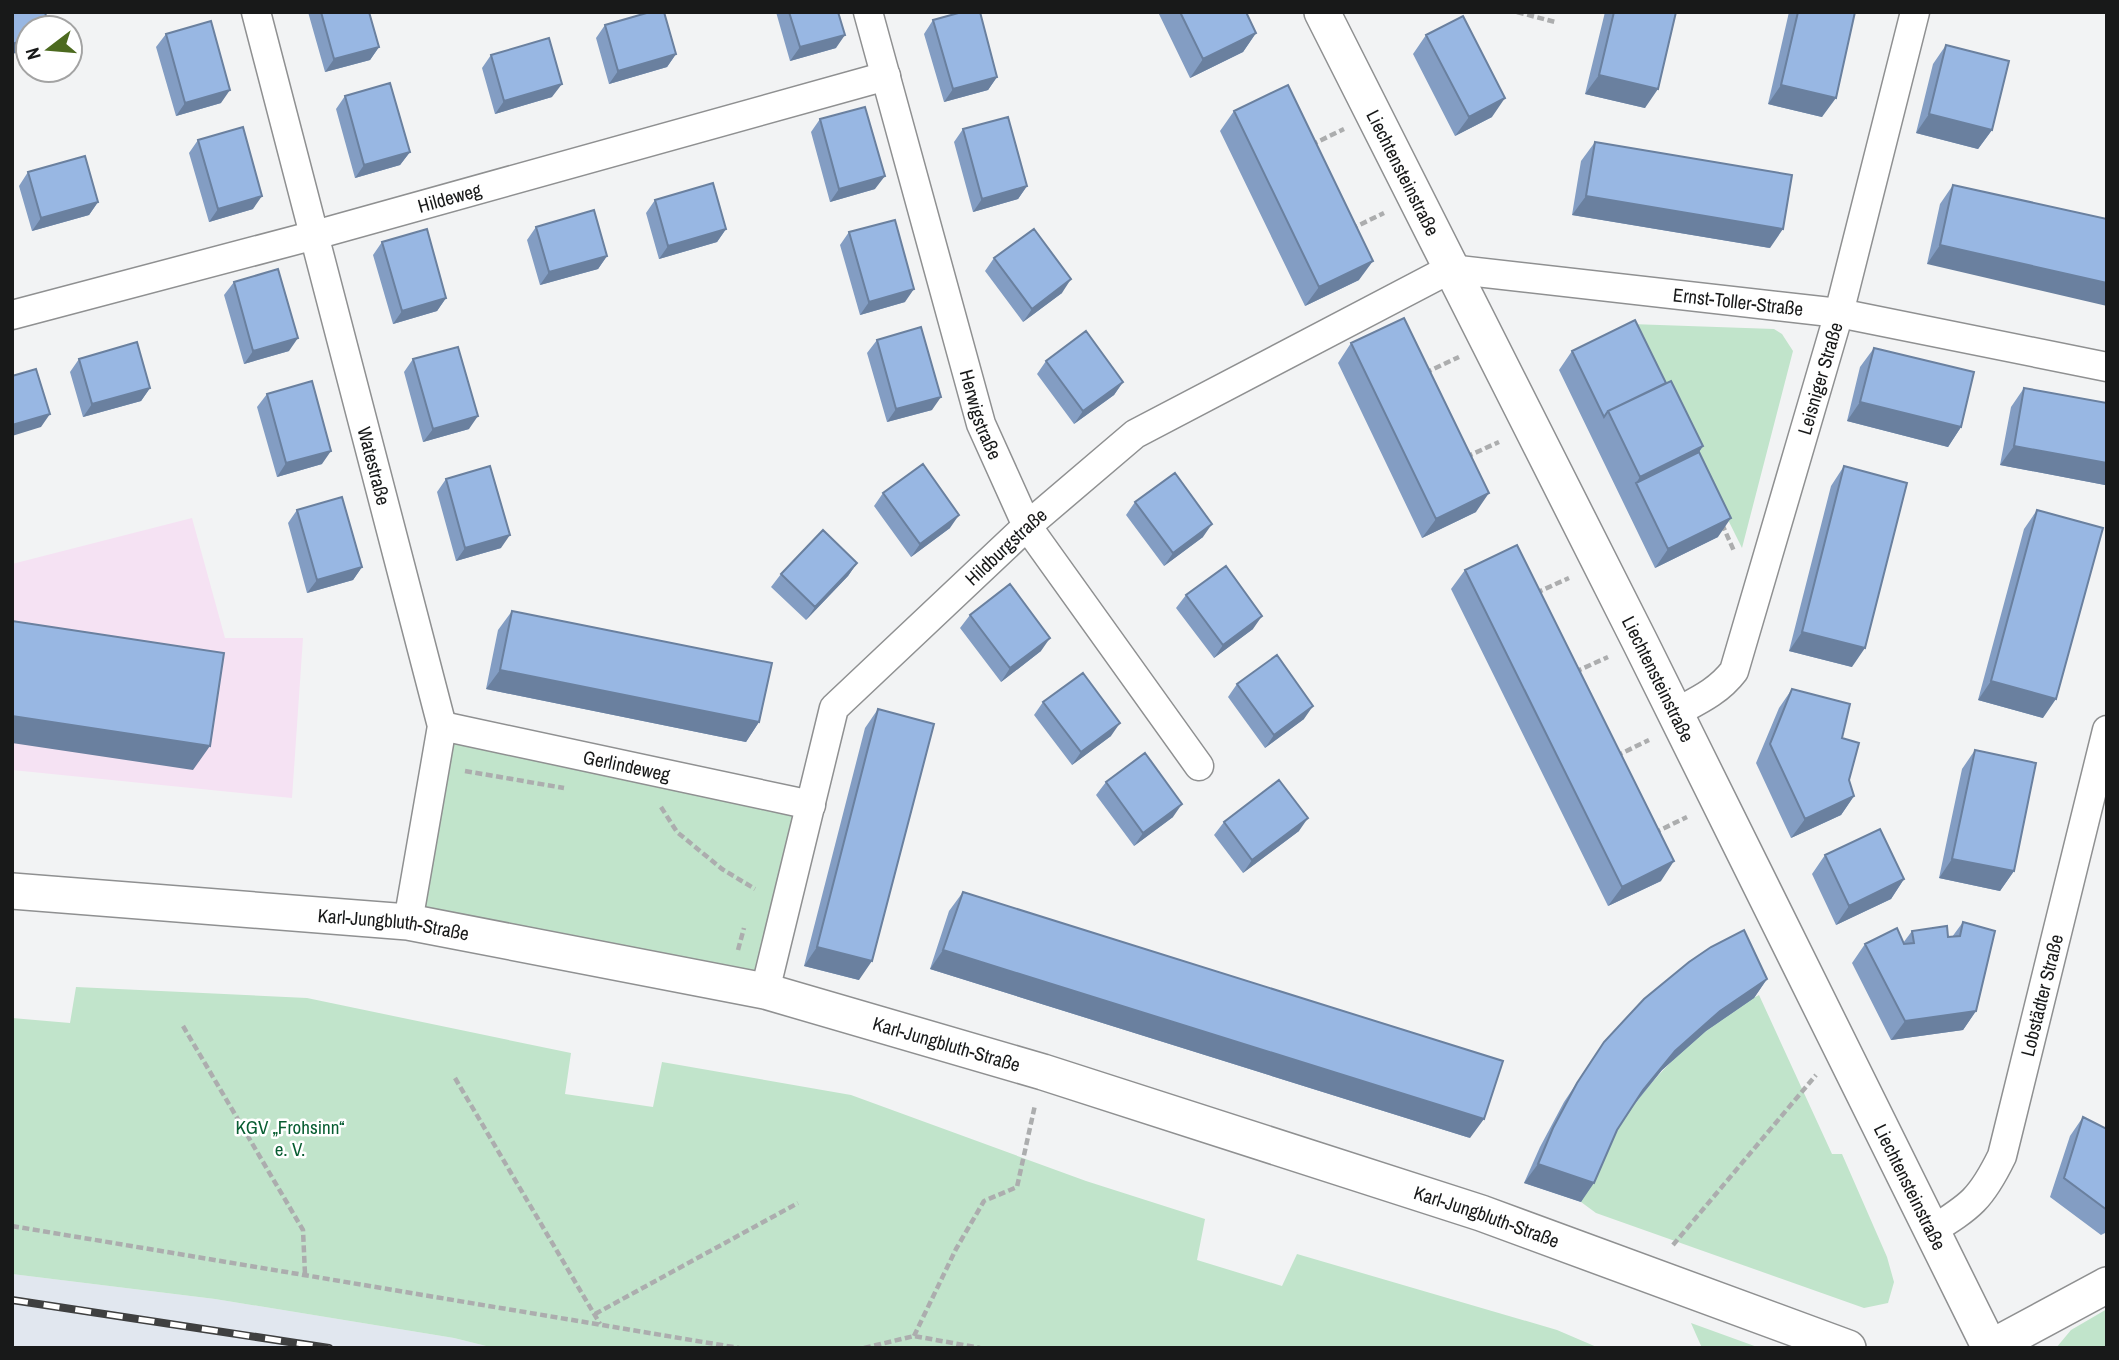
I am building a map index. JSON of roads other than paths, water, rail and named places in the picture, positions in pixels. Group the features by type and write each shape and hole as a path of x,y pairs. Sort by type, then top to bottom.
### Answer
{"street":[{"name":"Watestraße","path":"256,12 442,726 408,922"},
{"name":"Herwigstraße","path":"867,12 981,425 1027,526 1199,766"},
{"name":"Liechtensteinstraße","path":"1322,12 1640,642 1990,1348"},
{"name":"Leisniger Straße","path":"1678,719 1724,684 1734,671 1839,313 1915,12"},
{"name":"Hildeweg","path":"12,315 315,235 886,76"},
{"name":"Ernst-Toller-Straße","path":"1450,269 1839,313 2107,367"},
{"name":"Hildburgstraße","path":"765,991 834,708 1027,526 1135,434 1450,269"},
{"name":"Gerlindeweg","path":"442,726 811,805"},
{"name":"Lobstädter Straße","path":"1931,1231 1971,1205 1988,1185 2002,1156 2107,730"},
{"name":"Karl-Jungbluth-Straße","path":"12,891 408,922 765,991 1042,1072 1481,1213 1848,1348"},
{"path":"1990,1348 2107,1285"}],"railway":[{"path":"12,1300 329,1348"}],"park label":[{"name":"KGV „Frohsinn“ e. V.","path":"290,1138"}]}
